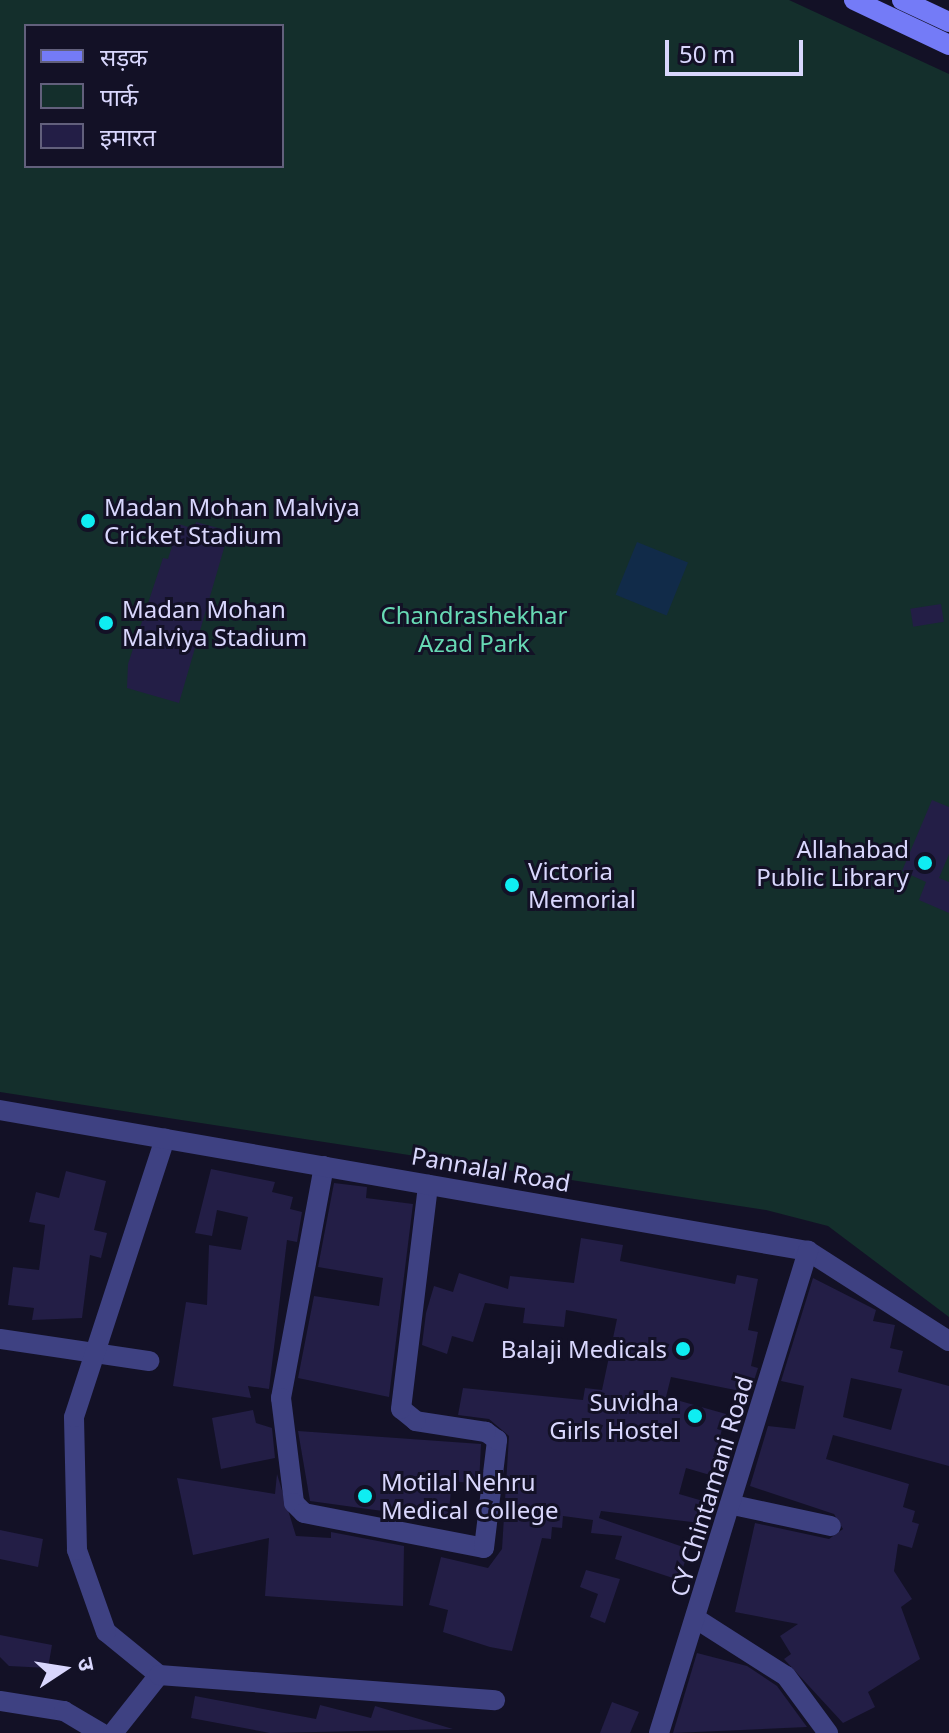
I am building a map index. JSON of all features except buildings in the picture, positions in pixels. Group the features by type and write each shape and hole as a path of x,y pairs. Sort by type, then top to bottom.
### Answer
{"main road":[{"path":"854,0 949,45"},
{"path":"902,0 949,22"}],"street":[{"name":"Pannalal Road","path":"0,1110 808,1251 949,1341"},
{"path":"165,1138 74,1417 77,1550 106,1632 159,1675 495,1700"},
{"path":"324,1166 281,1398 294,1503 304,1513 484,1548 497,1440 486,1432 416,1421 401,1409 428,1185"},
{"name":"CY Chintamani Road","path":"659,1733 698,1620 808,1251"},
{"path":"0,1339 149,1361"},
{"path":"733,1505 831,1526"},
{"path":"698,1620 786,1676 828,1733"},
{"path":"113,1733 159,1675"},
{"path":"0,1701 64,1711 101,1733"}],"green space":[{"name":"Chandrashekhar Azad Park","path":"0,0 789,0 949,74 949,1317 828,1226 766,1210 0,1092"}],"water":[{"path":"637,542 688,563 667,615 616,595"}],"place":[{"name":"Madan Mohan Malviya Cricket Stadium","path":"88,521"},
{"name":"Madan Mohan Malviya Stadium","path":"106,623"},
{"name":"Allahabad Public Library","path":"925,863"},
{"name":"Victoria Memorial","path":"512,885"},
{"name":"Balaji Medicals","path":"683,1349"},
{"name":"Suvidha Girls Hostel","path":"695,1416"},
{"name":"Motilal Nehru Medical College","path":"365,1496"}]}
